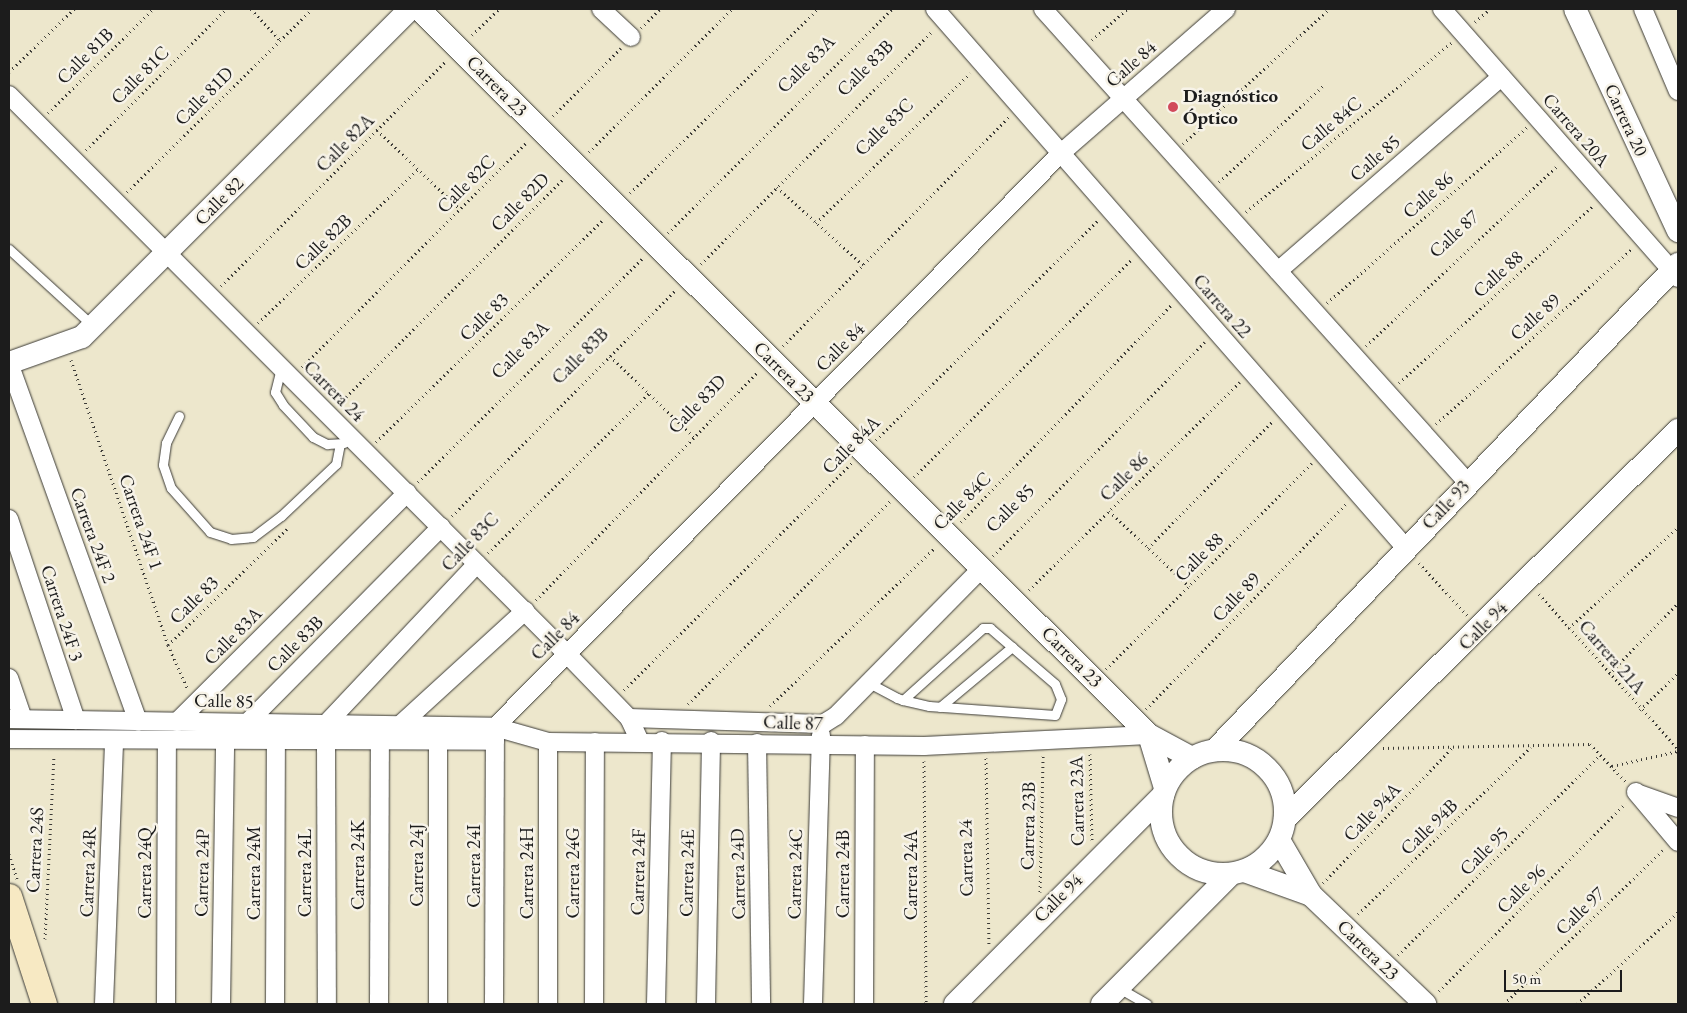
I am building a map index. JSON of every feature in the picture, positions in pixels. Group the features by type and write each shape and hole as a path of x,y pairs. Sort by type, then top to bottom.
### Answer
{"main road":[{"path":"9,896 44,1004"}],"street":[{"name":"Calle 82","path":"9,363 66,346 94,326 410,9"},
{"name":"Carrera 23","path":"419,9 1142,728 1192,758"},
{"path":"601,9 632,37"},
{"path":"1043,9 1468,483"},
{"name":"Calle 84","path":"495,734 567,654 1061,153 1226,9"},
{"name":"Carrera 20A","path":"1442,9 1642,240 1676,271"},
{"name":"Carrera 20","path":"1575,9 1678,231"},
{"path":"1643,9 1678,91"},
{"name":"Carrera 22","path":"939,14 1405,547"},
{"name":"Calle 85","path":"1278,271 1501,77"},
{"name":"Carrera 24","path":"9,95 328,415 353,446 406,493 613,701 629,718 640,742"},
{"name":"Calle 93","path":"1216,749 1405,547 1676,271"},
{"name":"Carrera 24F 2","path":"9,363 138,721"},
{"name":"Calle 94","path":"1282,830 1357,748 1480,630 1527,580 1678,430"},
{"name":"Calle 83A","path":"178,722 406,493"},
{"name":"Carrera 24F 3","path":"9,519 76,720"},
{"name":"Calle 83B","path":"247,723 440,527"},
{"name":"Calle 83C","path":"326,733 477,564"},
{"path":"629,718 754,722 830,720 982,568"},
{"path":"399,726 525,611"},
{"path":"9,678 16,719"},
{"name":"Calle 85","path":"16,719 247,723 326,733 380,733 399,726 438,734"},
{"name":"Carrera 24C","path":"813,1004 819,746 830,720"},
{"name":"Carrera 23","path":"1142,728 1164,791"},
{"name":"Calle 87","path":"438,734 495,734 548,742 662,741 819,746 924,746 986,744 1043,738 1090,738 1142,728"},
{"path":"9,739 225,743 276,742 326,733"},
{"name":"Carrera 24L","path":"326,733 327,1004"},
{"path":"380,733 438,734"},
{"name":"Carrera 24K","path":"379,1004 380,733"},
{"name":"Carrera 24J","path":"438,734 438,1004"},
{"name":"Carrera 24I","path":"494,1004 495,734"},
{"name":"Carrera 24R","path":"104,1004 114,741"},
{"name":"Carrera 24F","path":"656,1004 662,741"},
{"name":"Carrera 24Q","path":"166,1004 167,742"},
{"name":"Carrera 24M","path":"274,1004 276,742"},
{"name":"Carrera 24H","path":"548,742 548,1004"},
{"name":"Carrera 24G","path":"594,742 594,1004"},
{"name":"Carrera 24E","path":"706,1004 710,742"},
{"name":"Carrera 24P","path":"221,1004 225,743"},
{"name":"Carrera 24D","path":"758,743 761,1004"},
{"name":"Carrera 24B","path":"864,1004 865,745"},
{"path":"1102,1004 1237,872 1270,853 1282,830 1281,790 1259,760 1239,751 1216,749 1192,758 1164,791 1160,815 1176,852 1198,868 1237,872"},
{"name":"Calle 94","path":"955,1004 1040,915 1164,791"},
{"path":"1636,792 1678,808"},
{"path":"1636,792 1677,840"},
{"name":"Carrera 23","path":"1282,830 1311,895 1386,967 1429,1001"},
{"name":"Carrera 23","path":"1237,872 1311,895"}],"lane":[{"path":"9,249 94,326"},
{"path":"286,373 275,392 283,405 313,437 353,446"},
{"path":"180,416 164,458 170,488 210,532 231,539 253,537 281,516 353,446"},
{"path":"869,683 903,700 940,707 1055,715 1061,699 1055,684 990,628 976,630 903,700"},
{"path":"940,707 1012,647"},
{"path":"1118,988 1147,1004"}],"path":[{"path":"9,72 74,9"},
{"name":"Calle 81B","path":"37,124 153,9"},
{"name":"Calle 81C","path":"74,161 226,9"},
{"path":"252,9 280,40"},
{"name":"Calle 81D","path":"116,203 312,9"},
{"name":"Calle 82A","path":"210,298 499,9"},
{"name":"Calle 82C","path":"286,373 460,209 660,9"},
{"name":"Calle 82D","path":"328,415 732,9"},
{"name":"Calle 83","path":"353,446 617,206 818,9"},
{"name":"Calle 83A","path":"406,493 892,9"},
{"path":"1106,27 1127,9"},
{"path":"1188,138 1329,9"},
{"path":"1463,33 1490,9"},
{"name":"Calle 83B","path":"440,527 777,187 939,14"},
{"name":"Calle 84C","path":"1234,222 1445,47"},
{"name":"Calle 83C","path":"816,223 981,62"},
{"path":"1207,192 1323,86"},
{"name":"Calle 83D","path":"525,611 1019,106"},
{"name":"Calle 86","path":"1315,313 1537,118"},
{"path":"377,130 460,209"},
{"name":"Calle 87","path":"1369,344 1569,155"},
{"name":"Calle 82B","path":"247,334 418,169"},
{"path":"777,187 863,266"},
{"name":"Calle 88","path":"1388,394 1604,196"},
{"name":"Calle 84A","path":"613,701 1109,208"},
{"name":"Calle 89","path":"1424,435 1642,240"},
{"name":"Calle 84C","path":"754,722 949,535 1183,293"},
{"name":"Calle 85","path":"982,568 1216,331"},
{"name":"Carrera 24F 1","path":"66,346 168,645 195,704"},
{"path":"610,356 694,437"},
{"name":"Calle 86","path":"1016,602 1251,371"},
{"name":"Calle 83C","path":"477,564 649,393"},
{"path":"1148,548 1284,409"},
{"name":"Calle 88","path":"1095,680 1322,453"},
{"name":"Calle 89","path":"1142,728 1357,492"},
{"path":"1109,511 1188,586"},
{"name":"Calle 83","path":"168,645 295,521"},
{"path":"1569,628 1678,527"},
{"path":"1405,547 1480,630"},
{"name":"Carrera 21A","path":"1527,580 1640,710 1678,750"},
{"path":"1609,674 1678,603"},
{"path":"1640,710 1678,673"},
{"name":"Carrera 23B","path":"1040,915 1043,738"},
{"name":"Carrera 23A","path":"1090,738 1092,863"},
{"name":"Carrera 24S","path":"45,942 54,739"},
{"name":"Carrera 24","path":"986,744 989,970"},
{"path":"1357,748 1453,748 1590,744 1612,766 1678,750"},
{"name":"Carrera 24A","path":"924,746 926,1004"},
{"name":"Calle 94B","path":"1346,928 1532,746"},
{"name":"Calle 94A","path":"1311,895 1453,748"},
{"name":"Calle 95","path":"1386,967 1600,755"},
{"name":"Calle 96","path":"1429,1001 1636,792"},
{"name":"Calle 97","path":"1504,1004 1677,840"},
{"path":"1577,1004 1678,912"},
{"path":"1675,1004 1678,1001"}],"place":[{"name":"Diagnóstico Óptico","path":"1173,107"}]}
